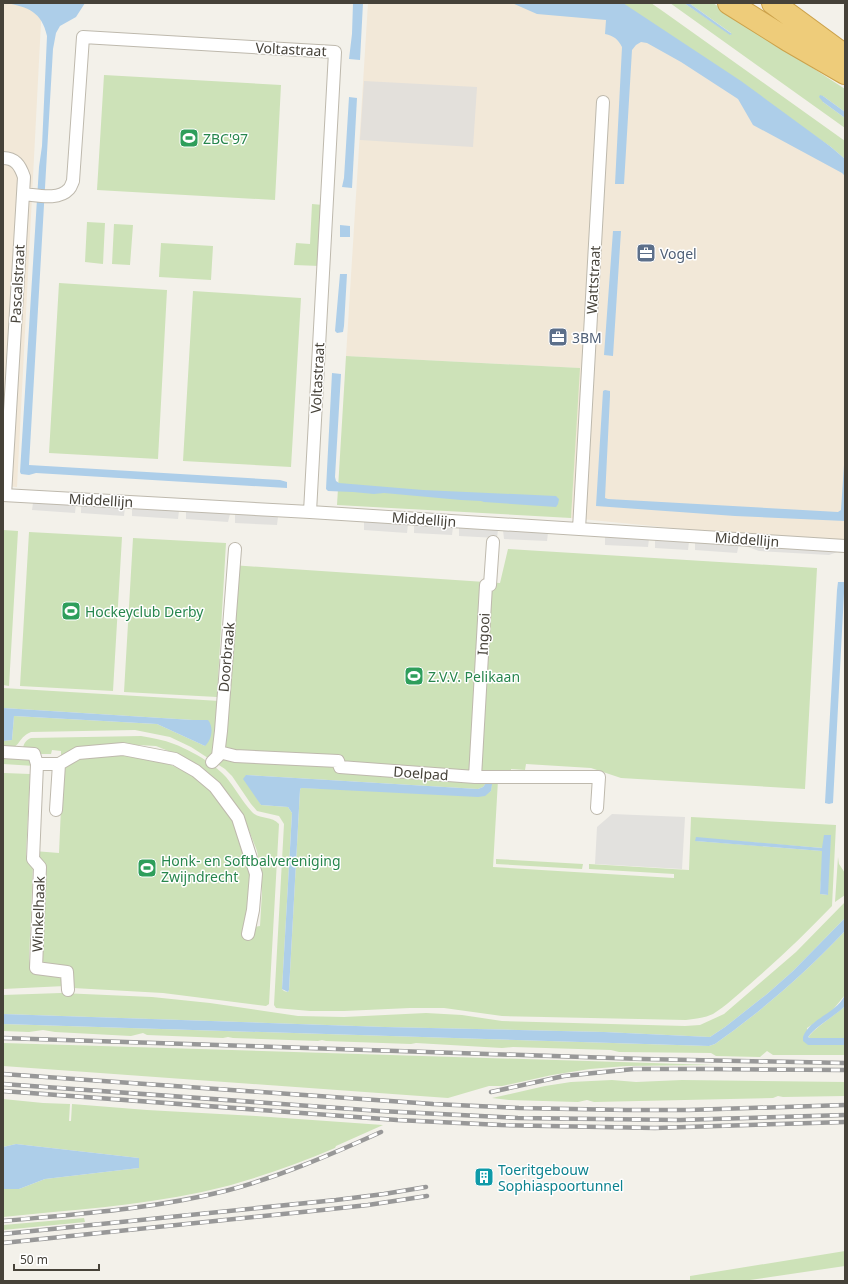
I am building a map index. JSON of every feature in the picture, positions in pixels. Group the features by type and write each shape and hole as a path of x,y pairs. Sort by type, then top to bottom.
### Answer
{"highway":[{"path":"728,3 845,73"},
{"path":"774,3 845,56"}],"street":[{"name":"Voltastraat","path":"23,194 50,196 60,195 70,189 73,181 83,37 336,52 310,512"},
{"name":"Wattstraat","path":"579,529 603,102"},
{"name":"Pascalstraat","path":"3,158 9,158 20,166 24,177 4,495"},
{"name":"Middellijn","path":"4,495 310,512 845,546"},
{"name":"Ingooi","path":"475,777 486,585 490,585 493,542"},
{"name":"Doorbraak","path":"216,757 235,549"},
{"path":"3,752 34,754 37,764 59,764 78,753 123,749 175,760 196,771 215,787 238,818 256,874 253,910 248,934"},
{"name":"Doelpad","path":"216,757 235,756 338,761 340,768 475,777 599,777 597,808"},
{"name":"Winkelhaak","path":"37,764 33,859 40,867 36,968 67,972 68,990"},
{"path":"56,810 59,764"}],"shaded area":[{"path":"3,3 42,3 17,487 3,486"},
{"path":"368,3 617,3 845,166 845,545 571,518 579,368 346,356"},
{"path":"364,81 477,87 473,147 360,140"},
{"path":"33,503 76,504 75,513 32,510"},
{"path":"81,505 125,507 124,516 81,513"},
{"path":"132,508 179,511 178,519 132,516"},
{"path":"186,511 230,514 228,522 186,519"},
{"path":"235,514 278,517 277,525 235,523"},
{"path":"364,522 408,524 407,533 364,530"},
{"path":"414,525 453,527 452,535 414,533"},
{"path":"459,528 498,530 497,538 459,536"},
{"path":"503,530 548,533 547,541 504,539"},
{"path":"605,537 649,539 648,547 605,545"},
{"path":"655,539 689,542 688,550 655,548"},
{"path":"695,542 739,544 737,553 695,550"},
{"path":"740,544 840,551 829,555 759,551"},
{"path":"612,814 685,817 682,869 595,864 597,827"}],"green space":[{"path":"622,3 651,3 664,12 845,141 845,159 831,147"},
{"path":"670,3 684,3 731,35 731,33 689,3 713,3 845,89 845,112 823,96 823,102 845,118 845,128"},
{"name":"ZBC'97","path":"104,75 281,85 275,200 97,190"},
{"path":"312,204 323,205 320,266 294,265 296,243 310,244"},
{"path":"87,222 105,223 103,264 85,262"},
{"path":"114,224 133,225 130,265 112,264"},
{"path":"161,243 213,246 211,280 159,277"},
{"path":"59,283 167,290 158,459 49,453"},
{"path":"193,291 301,298 291,467 183,461"},
{"path":"346,356 580,368 571,518 337,505"},
{"path":"3,530 18,531 9,686 3,685"},
{"name":"Hockeyclub Derby","path":"29,532 122,537 113,691 20,686"},
{"name":"Hockeyclub Derby","path":"133,538 226,543 217,697 124,692"},
{"path":"508,549 817,568 805,789 621,778 591,768 526,764 525,770 511,769 511,780 498,780 493,867 674,878 674,874 589,869 589,864 689,870 691,817 836,825 832,906 802,937 722,1008 713,1014 686,1020 502,1016 444,1008 310,1011 276,1008 274,1005 284,824 279,816 257,811 232,776 225,769 191,747 170,737 135,730 31,732 14,747 3,748 3,741 12,740 14,716 157,724 205,746 208,720 3,708 3,688 220,701 231,565 500,583","holes":["246,775 478,789 483,787 492,778 491,791 488,793 301,788 288,992 282,989 292,813 288,807 261,805","696,838 823,848 828,895 820,894 823,851 696,841"]},
{"name":"Honk- en Softbalvereniging Zwijndrecht","path":"141,736 170,743 181,747 209,762 226,777 252,812 258,816 273,819 279,824 269,1004 266,1006 163,993 73,988 70,968 40,967 34,851 59,853 61,751 52,750 51,754 39,754 23,748 26,742 31,738","holes":["119,744 156,746 188,759 202,769 237,807 248,828 257,851 261,872 262,892 260,926 254,927 250,871 233,819 206,782 163,761 116,754"]},
{"path":"3,757 31,759 35,766 3,764"},
{"path":"4,773 30,774 26,855 33,866 29,959 31,969 64,975 65,986 3,989"},
{"path":"838,857 839,864 845,873 845,895 835,902"},
{"path":"496,859 583,864 582,869 496,864"},
{"path":"845,902 845,918 793,971 767,994 710,1037 604,1032 385,1027 3,1014 3,995 61,993 152,997 210,1003 298,1016 344,1017 426,1013 462,1015 502,1021 685,1026 700,1025 724,1014 796,952"},
{"path":"845,931 845,995 831,1012 807,1028 808,1045 845,1045 845,1055 773,1055 767,1051 760,1057 716,1056 711,1053 619,1052 611,1050 513,1047 502,1048 416,1043 147,1035 143,1033 131,1036 43,1030 29,1032 3,1031 3,1024 709,1046 715,1044 766,1005 799,977"},
{"path":"845,1006 845,1038 808,1037 816,1029"},
{"path":"3,1043 715,1065 626,1066 590,1069 552,1075 502,1086 489,1086 448,1098 3,1066"},
{"path":"612,1080 636,1082 682,1080 845,1082 845,1096 778,1096 773,1098 594,1102 587,1100 578,1102 509,1100 492,1098 545,1086 571,1082"},
{"path":"3,1099 70,1104 69,1121 71,1121 72,1104 383,1125 336,1146 335,1148 303,1161 270,1173 219,1188 153,1201 3,1217 3,1189 19,1189 45,1179 139,1168 139,1158 16,1144 3,1147"},
{"path":"84,1218 85,1222 3,1230 3,1225"},
{"path":"845,1251 845,1266 743,1281 690,1281 690,1276"}],"water":[{"path":"6,3 85,3 76,17 60,26 56,33 53,49 29,465 280,480 287,482 287,488 36,473 29,475 21,474 39,167 42,146 47,36 42,21 38,16 21,6"},
{"path":"353,3 363,3 360,60 349,59 352,34"},
{"path":"512,3 623,3 741,81 831,147 845,159 845,176 753,125 738,99 681,62 647,43 641,42 632,50 624,184 615,184 622,47 615,38 605,34 606,20 537,14"},
{"path":"684,3 689,3 732,34 730,35"},
{"path":"820,95 845,112 845,118 823,102 819,97"},
{"path":"349,97 357,98 352,188 342,187 344,178"},
{"path":"340,225 350,226 350,237 340,237"},
{"path":"613,231 621,231 613,356 604,355"},
{"path":"340,274 347,274 343,332 337,333 335,331"},
{"path":"332,373 341,374 335,477 336,481 339,483 423,490 556,496 559,499 558,504 556,507 384,493 374,494 328,491 326,489"},
{"path":"603,391 610,391 610,396 605,498 838,512 841,510 845,450 845,521 735,516 596,506"},
{"path":"838,582 844,582 844,593 833,803 829,804 825,803"},
{"path":"3,708 208,720 212,730 211,737 205,746 157,724 14,716 12,740 3,741"},
{"path":"246,775 478,789 483,787 493,778 491,791 485,796 478,797 301,788 288,992 282,989 292,813 288,807 261,805 243,779"},
{"path":"824,835 831,835 828,895 820,894 822,851 695,841 696,837 822,848"},
{"path":"845,918 845,931 814,962 783,991 750,1018 715,1044 709,1046 3,1024 3,1014 385,1027 604,1032 710,1037 767,994 793,971"},
{"path":"845,995 845,1006 808,1037 845,1038 845,1045 808,1045 803,1041 806,1031 811,1025 836,1007"},
{"path":"16,1144 139,1158 139,1168 45,1179 19,1189 3,1189 3,1147"}],"railway":[{"path":"3,1038 643,1059 845,1063"},
{"path":"491,1092 564,1076 634,1069 845,1070"},
{"path":"3,1074 433,1104 519,1108 689,1110 845,1105"},
{"path":"3,1084 380,1111 518,1118 680,1120 845,1115"},
{"path":"3,1091 397,1120 501,1125 655,1128 845,1122"},
{"path":"3,1221 143,1207 225,1191 285,1172 381,1132"},
{"path":"3,1234 336,1200 426,1187"},
{"path":"3,1243 368,1205 427,1196"}],"place":[{"name":"ZBC'97","path":"189,138"},
{"name":"Vogel","path":"646,253"},
{"name":"3BM","path":"558,337"},
{"name":"Hockeyclub Derby","path":"71,611"},
{"name":"Z.V.V. Pelikaan","path":"414,676"},
{"name":"Honk- en Softbalvereniging Zwijndrecht","path":"147,868"},
{"name":"Toeritgebouw Sophiaspoortunnel","path":"484,1177"}]}
